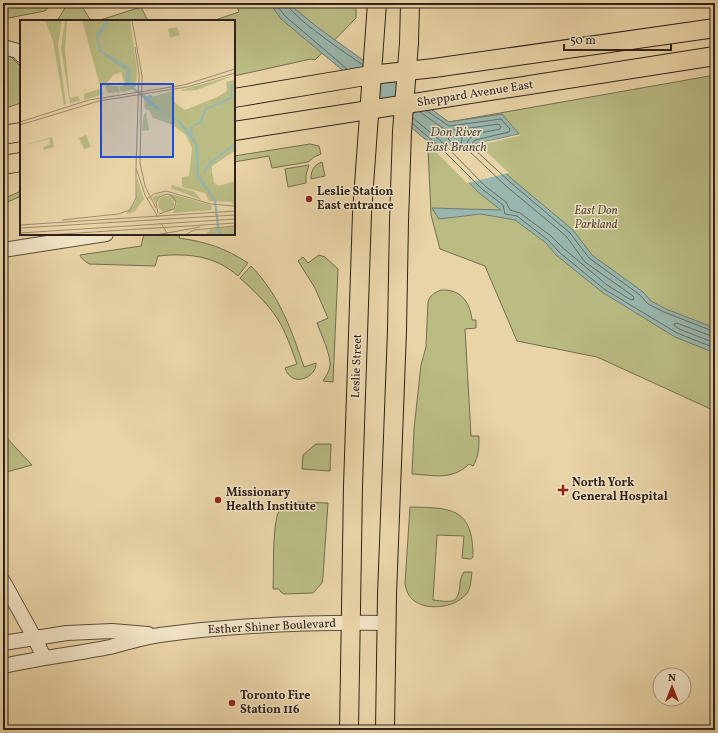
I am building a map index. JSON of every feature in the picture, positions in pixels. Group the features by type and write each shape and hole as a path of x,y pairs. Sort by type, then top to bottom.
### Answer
{"main road":[{"name":"Leslie Street","path":"349,730 353,486 362,214 377,3"},
{"path":"384,730 397,331 399,221 410,3"},
{"path":"235,98 371,75 715,28"},
{"name":"Sheppard Avenue East","path":"235,131 715,56"},
{"path":"3,135 20,132"},
{"path":"3,165 20,162"}],"street":[{"path":"3,47 18,51 20,54"},
{"path":"3,250 100,235"},
{"path":"3,580 44,657"},
{"name":"Esther Shiner Boulevard","path":"3,666 44,657 110,647 158,635 263,626 387,623"},
{"name":"Esther Shiner Boulevard","path":"3,643 67,633 112,631 158,635"}],"green space":[{"path":"3,3 52,3 45,11 3,19"},
{"path":"68,3 80,3 90,20 58,20"},
{"path":"236,3 356,3 356,18 315,60 311,59 235,76 235,20 215,20 239,12"},
{"path":"141,7 148,20 100,20"},
{"path":"3,55 9,55 20,66 20,103 3,109"},
{"name":"East Don Parkland","path":"715,75 715,411 597,357 517,341 485,266 440,249 431,215 428,148 449,122"},
{"path":"310,144 319,146 321,154 308,162 272,168 269,156 235,162 235,156"},
{"path":"322,162 325,176 311,179 314,168"},
{"path":"309,165 306,175 306,183 288,187 285,169"},
{"path":"20,191 20,196 3,204 3,199"},
{"path":"144,235 180,235 179,238 215,246 248,263 238,276 220,264 190,255 158,256 155,266 89,264 82,259 80,255 141,246"},
{"path":"319,255 325,257 338,269 333,382 323,381 329,370 330,361 317,323 328,318 315,288 298,261 303,257 308,263"},
{"path":"251,266 270,289 284,314 304,367 316,363 313,373 304,379 293,378 288,374 285,368 297,364 283,329 269,307 240,278"},
{"path":"441,290 448,290 459,294 467,302 472,320 476,320 476,328 465,329 471,436 479,436 478,451 473,466 469,464 456,473 442,476 412,474 414,429 421,365 426,347 428,302 433,294"},
{"path":"3,434 32,465 3,473"},
{"path":"316,444 331,444 330,471 302,469 303,455"},
{"path":"294,502 328,503 322,583 313,593 284,594 279,589 273,589 274,537 277,517 283,505"},
{"path":"410,507 448,510 464,519 469,528 472,541 473,557 471,559 462,558 464,536 437,535 433,600 449,601 456,599 463,573 472,572 471,583 467,593 457,602 436,607 428,606 416,602 408,594 405,583"}],"water":[{"name":"Don River East Branch","path":"270,3 290,3 317,27 449,122 502,114 519,134 475,144 512,179 573,230 592,255 643,292 651,301 666,309 715,328 715,353 675,337 602,292 556,255 546,243 515,220 481,214 439,219 432,208 501,210 479,193 437,149 281,19"}],"pier":[{"path":"521,134 519,136 479,145 509,173 467,183 432,148 475,144"}],"place":[{"name":"Leslie Station East entrance","path":"309,199"},
{"name":"North York General Hospital","path":"563,490"},
{"name":"Missionary Health Institute","path":"218,500"},
{"name":"Toronto Fire Station 116","path":"232,703"}]}
